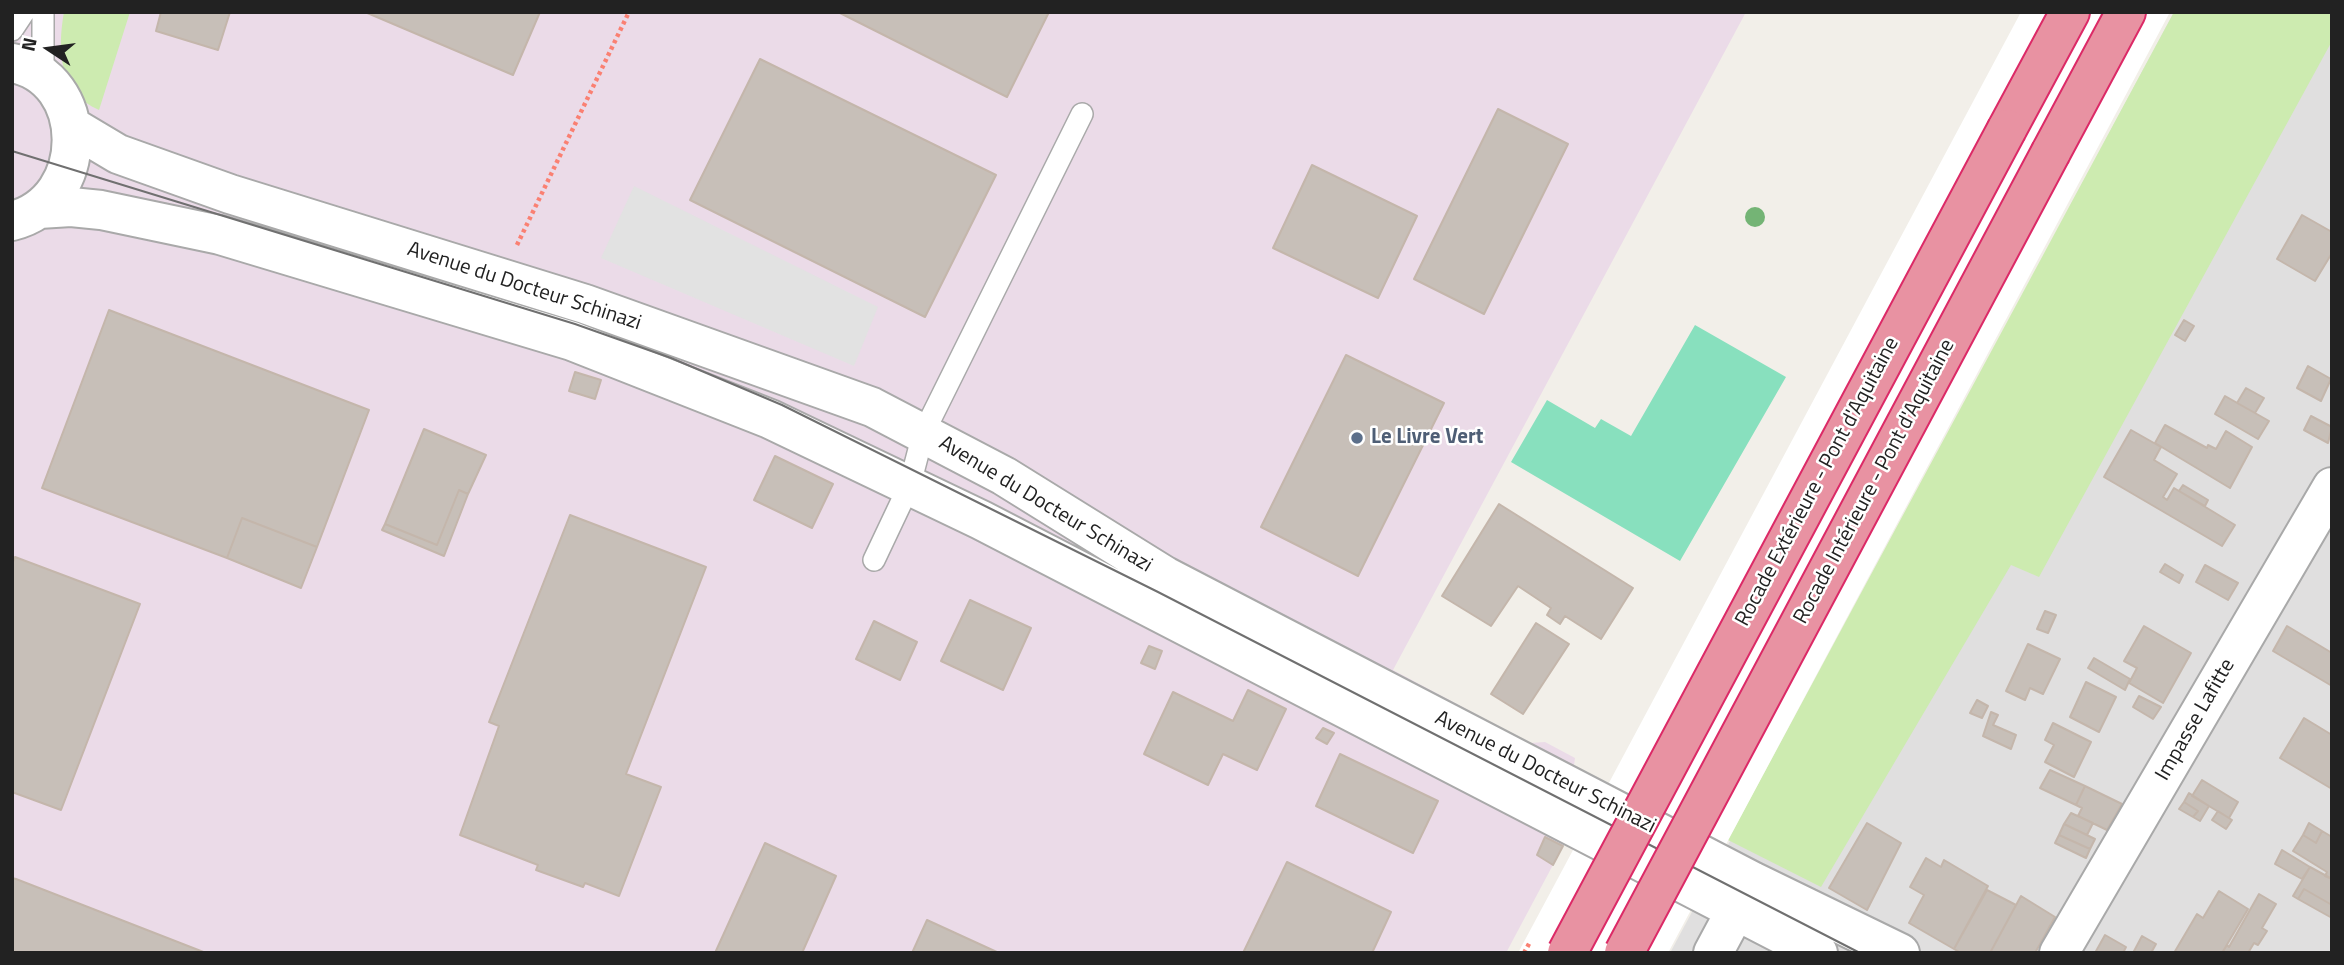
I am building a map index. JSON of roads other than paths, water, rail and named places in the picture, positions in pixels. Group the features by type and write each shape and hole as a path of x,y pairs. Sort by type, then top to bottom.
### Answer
{"highway":[{"name":"Rocade Extérieure - Pont d'Aquitaine","path":"1567,953 2070,12"},
{"name":"Rocade Intérieure - Pont d'Aquitaine","path":"1624,953 2126,12"}],"street":[{"path":"26,215 57,191 69,168 73,148 71,126 61,100 28,70"},
{"name":"Avenue du Docteur Schinazi","path":"71,126 118,153 230,194 585,303 844,396 923,433 1004,476 1165,576 1752,881 1900,953"},
{"name":"Avenue du Docteur Schinazi","path":"26,215 71,207 101,210 220,235 572,341 780,423 910,484 1818,953"},
{"name":"Impasse Lafitte","path":"2059,953 2332,486"},
{"path":"1713,953 1735,912"}],"lane":[{"path":"12,30 24,12"},
{"path":"28,70 43,12"},
{"path":"874,560 910,484 923,433 1082,114"}],"tram line":[{"path":"12,151 575,324 671,358 782,405 1158,592 1860,953"}],"place":[{"name":"Le Livre Vert","path":"1357,438"}]}
